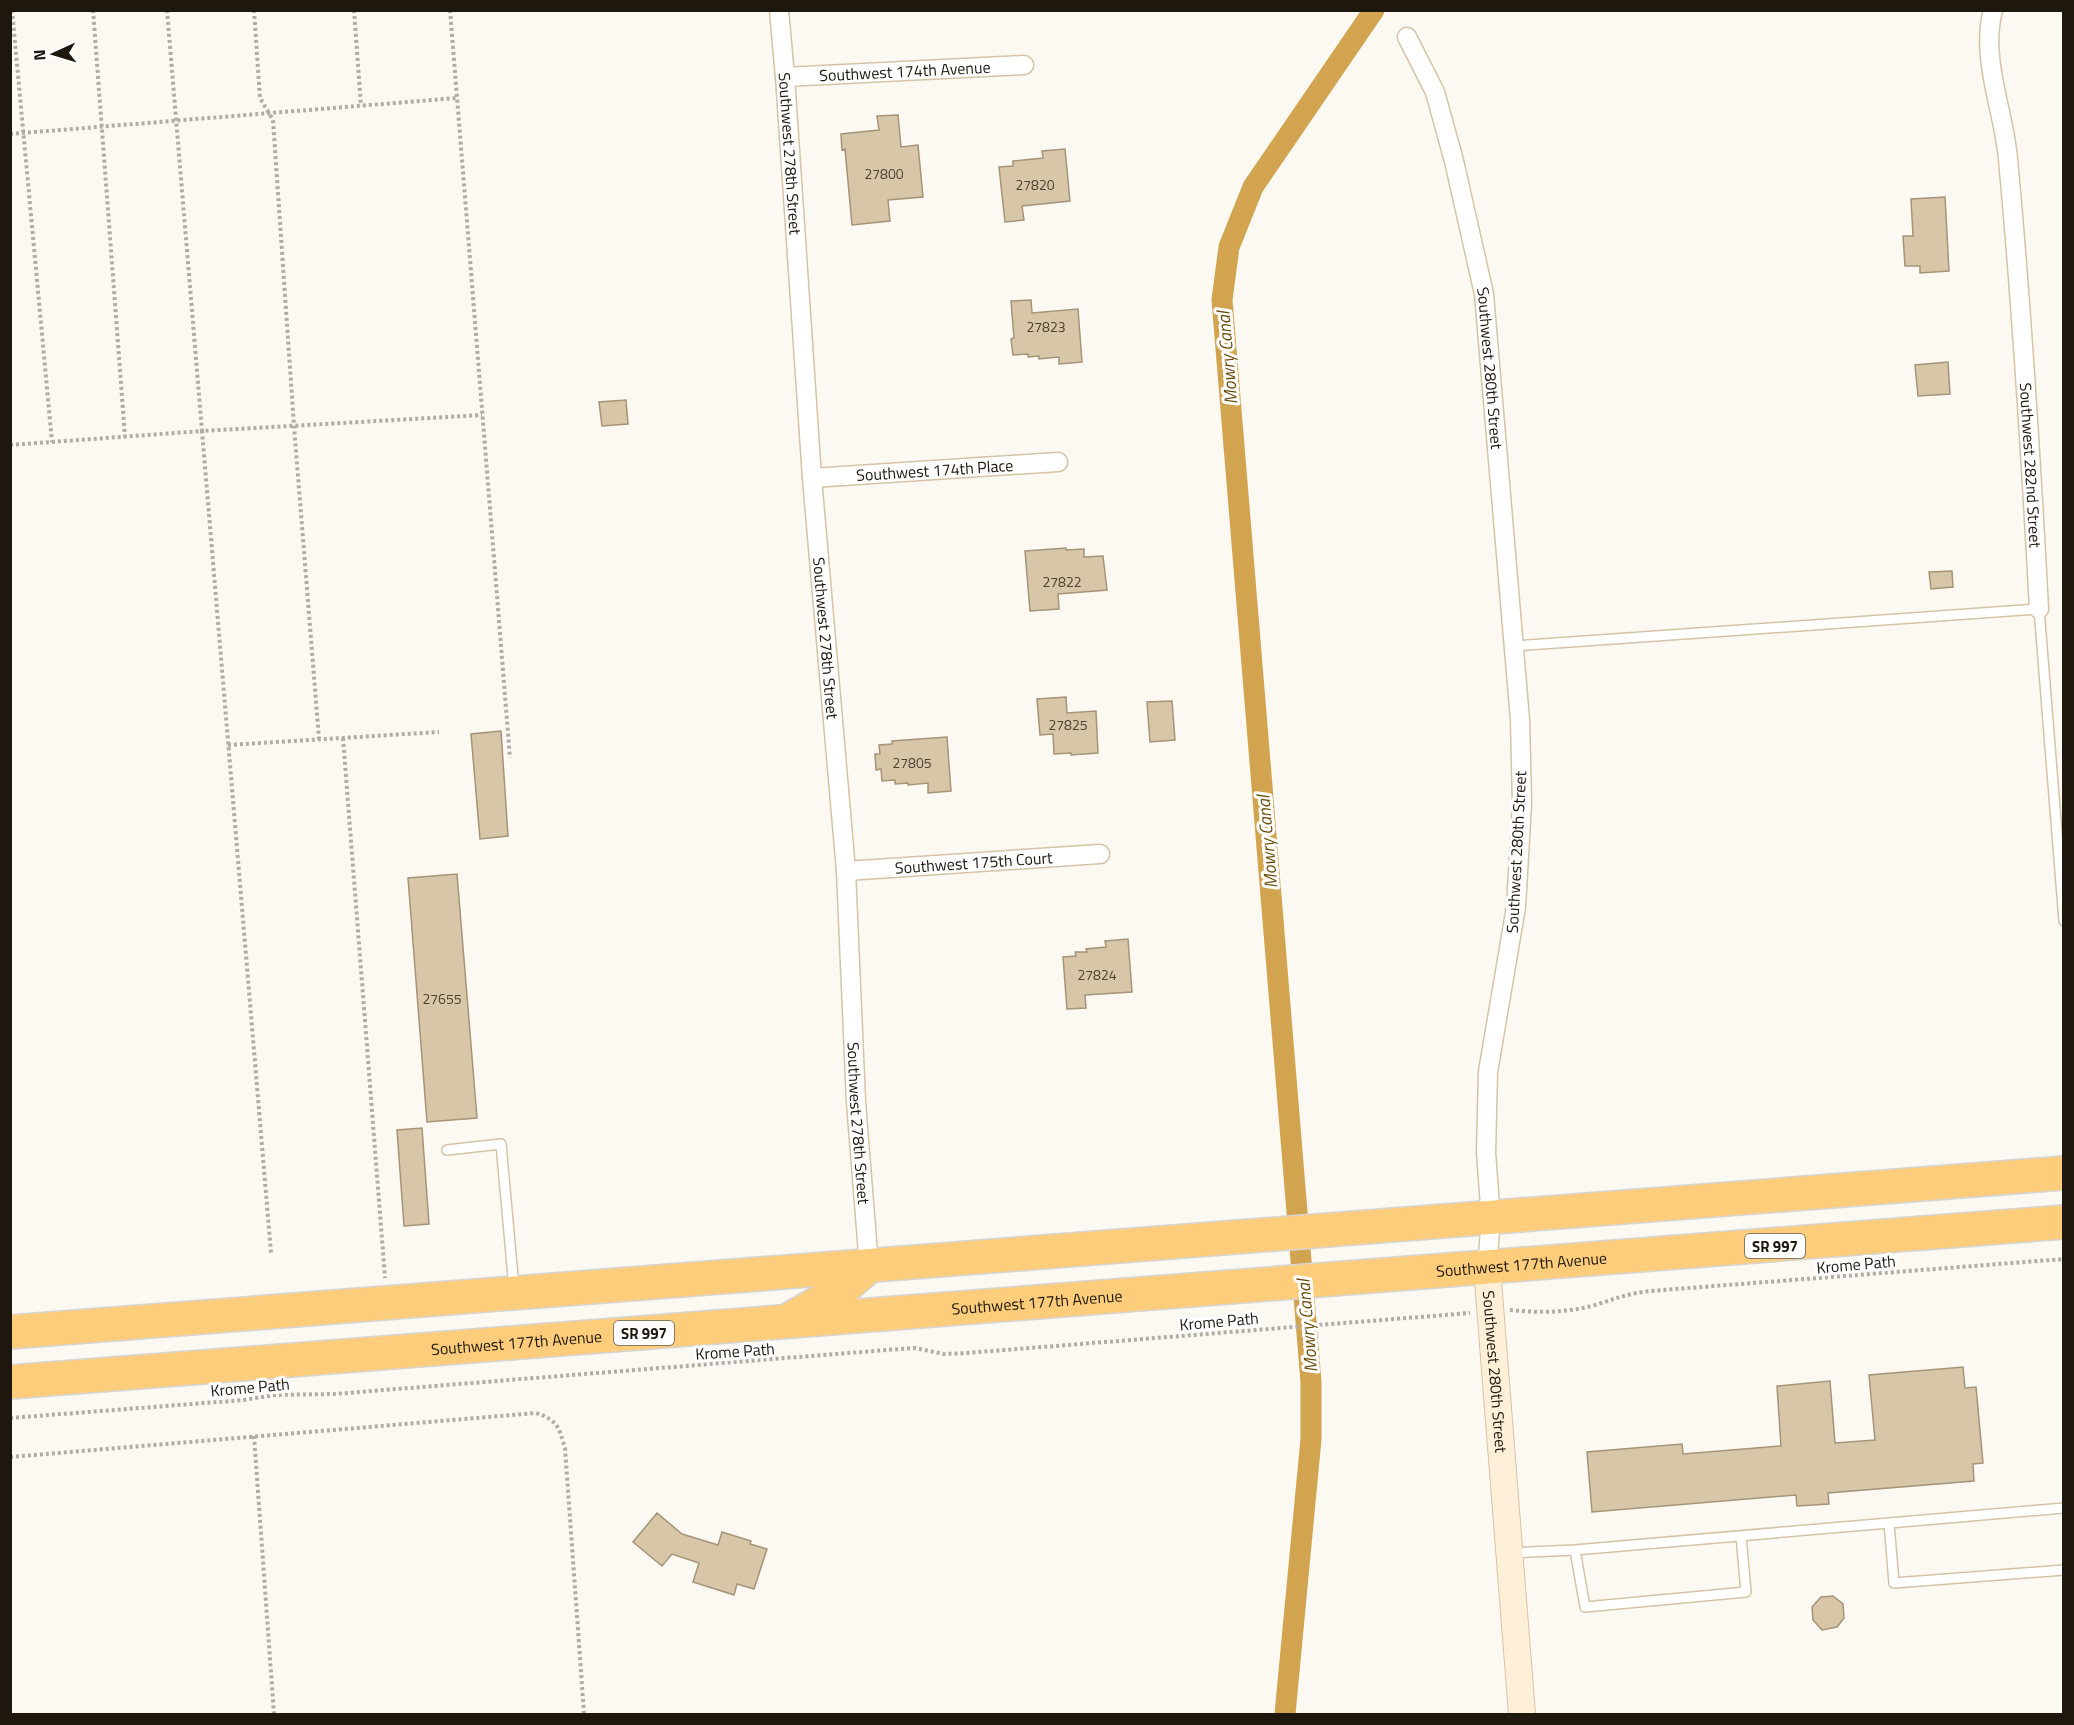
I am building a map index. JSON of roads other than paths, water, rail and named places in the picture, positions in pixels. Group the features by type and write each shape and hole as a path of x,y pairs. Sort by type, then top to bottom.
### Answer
{"highway":[{"path":"10,1332 2064,1173"},
{"name":"Southwest 177th Avenue","path":"10,1382 2064,1222"},
{"path":"785,1322 843,1289 869,1266"},
{"path":"294,1360 339,1348 366,1337 382,1320 387,1303"}],"street":[{"name":"Southwest 278th Street","path":"779,10 812,478 846,871 856,1102 869,1266"},
{"name":"Southwest 282nd Street","path":"1993,10 1988,29 1997,104 2008,154 2020,288 2039,609"},
{"name":"Southwest 280th Street","path":"1407,37 1435,92 1454,161 1484,294 1520,720 1522,803 1516,907 1488,1072 1486,1153 1491,1218 1486,1268 1522,1714"},
{"name":"Southwest 174th Avenue","path":"785,77 1024,65"},
{"name":"Southwest 174th Place","path":"812,478 1058,462"},
{"name":"Southwest 175th Court","path":"846,871 1100,854"}],"lane":[{"path":"1514,646 2039,609"},
{"name":"Southwest 282nd Street","path":"2039,609 2064,921"},
{"path":"447,1150 501,1144 514,1293"},
{"path":"1509,1553 1575,1550 2064,1508"},
{"path":"1889,1523 1894,1583 2064,1570"},
{"path":"1575,1550 1585,1606 1746,1592 1741,1536"}],"waterway":[{"name":"Mowry Canal","path":"1285,1714 1311,1439 1311,1382 1222,300 1229,247 1253,187 1374,10"}]}
